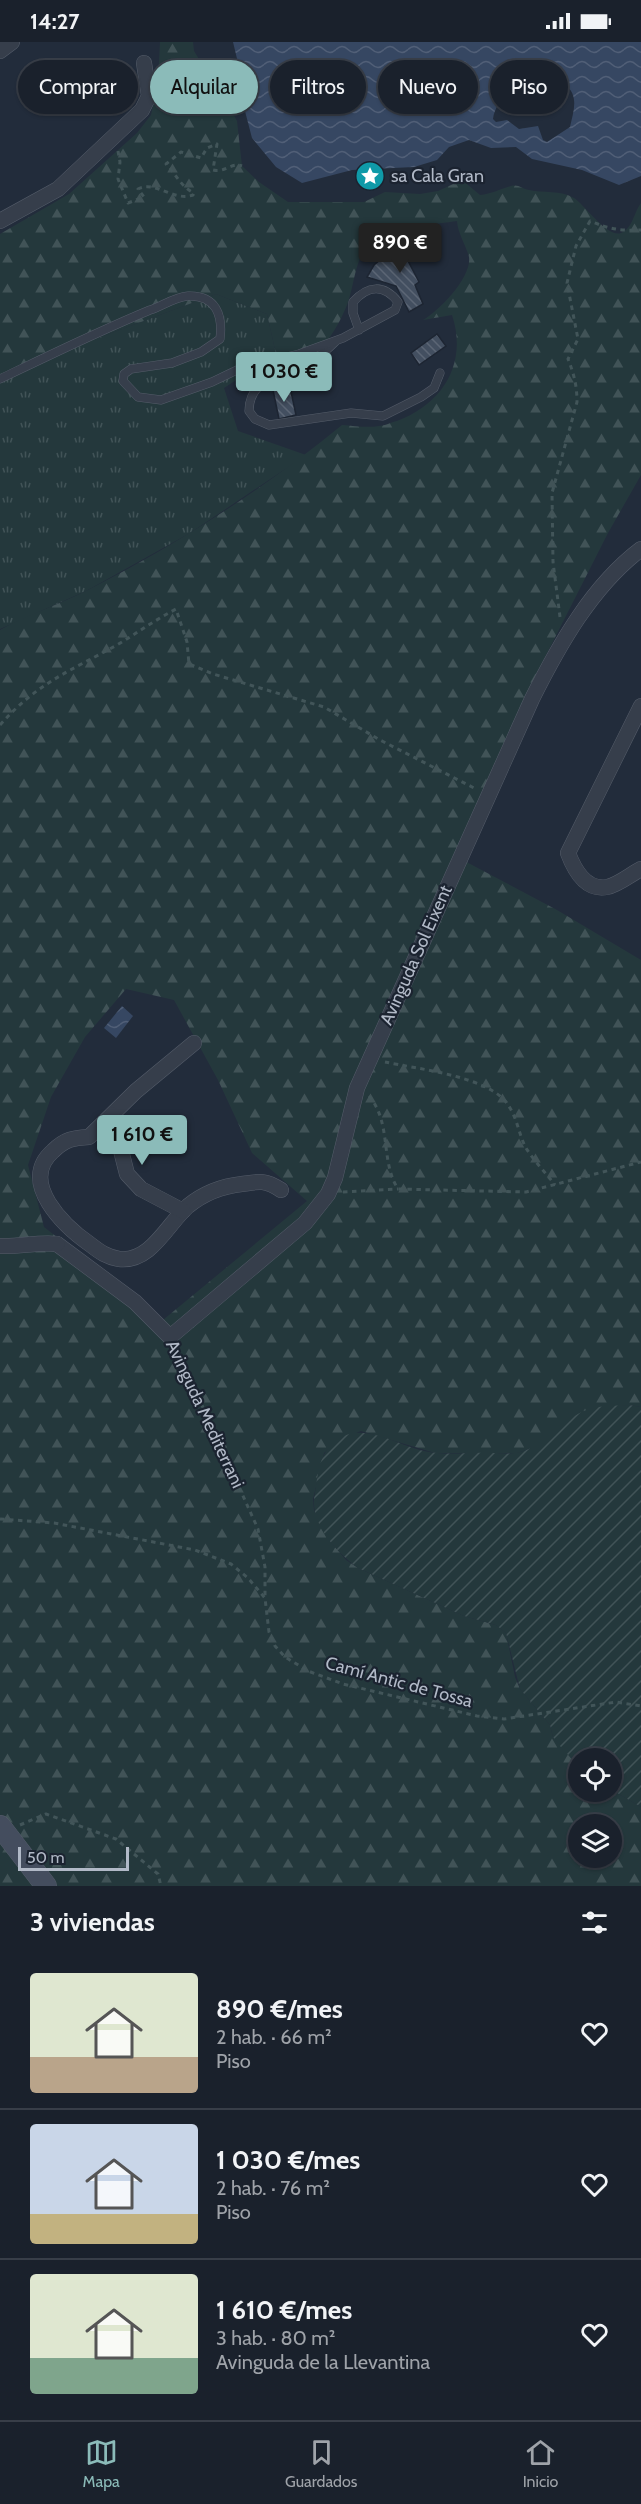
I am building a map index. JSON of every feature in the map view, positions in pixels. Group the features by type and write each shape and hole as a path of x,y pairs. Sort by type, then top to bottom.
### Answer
{"main road":[{"path":"2,1829 46,1886"}],"street":[{"path":"0,51 12,42"},
{"path":"0,221 58,189 142,110 149,96 144,63"},
{"name":"Avinguda Sol Eixent","path":"170,1337 305,1223 330,1189 357,1088 532,699 562,643 608,577 641,549"},
{"path":"641,706 568,853 574,871 595,886 607,887 641,869"},
{"path":"194,1043 136,1091 89,1137 69,1138 50,1153 41,1166 41,1186 49,1204 67,1227 109,1258 127,1260 148,1250 183,1211 208,1193 229,1185 269,1182 281,1190"},
{"path":"112,1114 128,1174 141,1189 183,1211"},
{"path":"0,1246 20,1247 39,1242 57,1244 67,1227"},
{"name":"Avinguda Mediterrani","path":"57,1244 135,1302 170,1337"}],"lane":[{"path":"0,379 113,325 184,296 210,301 219,311 222,325 220,339 201,352 172,363 131,369 124,374 123,381 138,397 161,400 212,382 239,369 299,354 338,339 359,330 395,310 398,302 391,293 381,288 370,289 353,302 353,313 359,330"},
{"path":"338,339 324,353 311,361 278,374 259,386 249,399 249,411 255,419 269,424 351,413 383,416 421,398 434,388 440,373"}],"path":[{"path":"111,139 120,154 118,179 128,202 144,197 138,189 148,186 185,198 193,195 194,193 183,188 172,169 166,164 181,152 201,158 207,148 217,144 213,170 224,170 232,165 242,166"},
{"path":"562,643 553,562 552,494 577,402 576,380 568,359 578,339 567,283 576,246 590,221 608,225 617,232 641,230"},
{"path":"0,725 18,705 53,678 95,657 176,609 187,642 189,664 213,674 324,707 390,745 488,795"},
{"path":"370,1058 485,1087 505,1101 518,1121 526,1148 555,1185"},
{"path":"357,1088 373,1100 382,1119 391,1173 398,1189"},
{"path":"330,1189 340,1192 398,1189 526,1192 641,1162"},
{"name":"Avinguda Mediterrani","path":"170,1337 258,1529 265,1567 265,1598"},
{"path":"0,1519 54,1522 195,1550 231,1564 248,1578 265,1598"},
{"name":"Camí Antic de Tossa","path":"265,1598 269,1632 275,1646 285,1657 308,1671 343,1684 477,1716 504,1719 616,1702 641,1706"},
{"path":"2,1829 46,1814 117,1839 158,1874 161,1886"}],"green space":[{"path":"160,42 193,42 194,51 199,60 159,60"},
{"path":"233,114 237,121 242,166 259,182 288,202 364,202 385,192 420,194 438,191 462,180 480,195 518,186 529,190 569,195 603,226 615,233 625,231 641,203 641,475 608,533 536,675 455,856 557,910 641,960 641,1407 629,1405 584,1411 538,1446 517,1453 435,1453 361,1431 341,1439 324,1453 313,1499 314,1510 330,1541 346,1560 358,1568 464,1616 496,1625 506,1633 515,1677 520,1689 550,1725 553,1737 568,1754 568,1802 622,1802 622,1796 641,1807 641,1886 0,1886 0,630 88,590 155,554 251,493 342,425 375,427 384,425 413,414 427,404 448,380 457,349 452,315 423,320 453,293 469,265 469,257 457,221 391,231 376,238 361,256 349,299 329,339 311,355 301,359 289,359 276,354 267,314 216,294 74,347 0,383 0,234 69,194 137,133 151,115","holes":["126,989 174,1000 218,1080 252,1153 307,1201 163,1320 44,1227 28,1165 51,1097 85,1037"]},
{"path":"216,294 267,314 276,354 224,388 238,431 306,455 190,533 86,591 0,629 0,383 74,347"},
{"path":"629,1405 641,1407 641,1807 622,1796 622,1748 568,1748 568,1755 553,1737 550,1725 520,1689 506,1633 496,1625 464,1616 358,1568 341,1554 326,1535 316,1515 314,1504 318,1473 323,1457 335,1441 347,1435 372,1434 424,1451 449,1454 515,1453 543,1441 584,1411 600,1407"}],"water":[{"path":"233,42 641,42 641,176 619,185 582,170 532,159 516,147 491,148 469,140 449,147 437,160 414,167 352,170 302,183 276,167 252,138 246,114 258,114 258,60 237,60"},
{"path":"122,1006 133,1016 116,1038 104,1028"}],"building":[{"path":"413,237 421,247 405,255 419,282 415,285 423,304 409,312 396,286 367,277 374,265"},
{"path":"437,334 446,346 419,365 411,353"},
{"path":"290,387 296,415 279,419 273,390"}],"place":[{"name":"sa Cala Gran","path":"370,176"}]}
